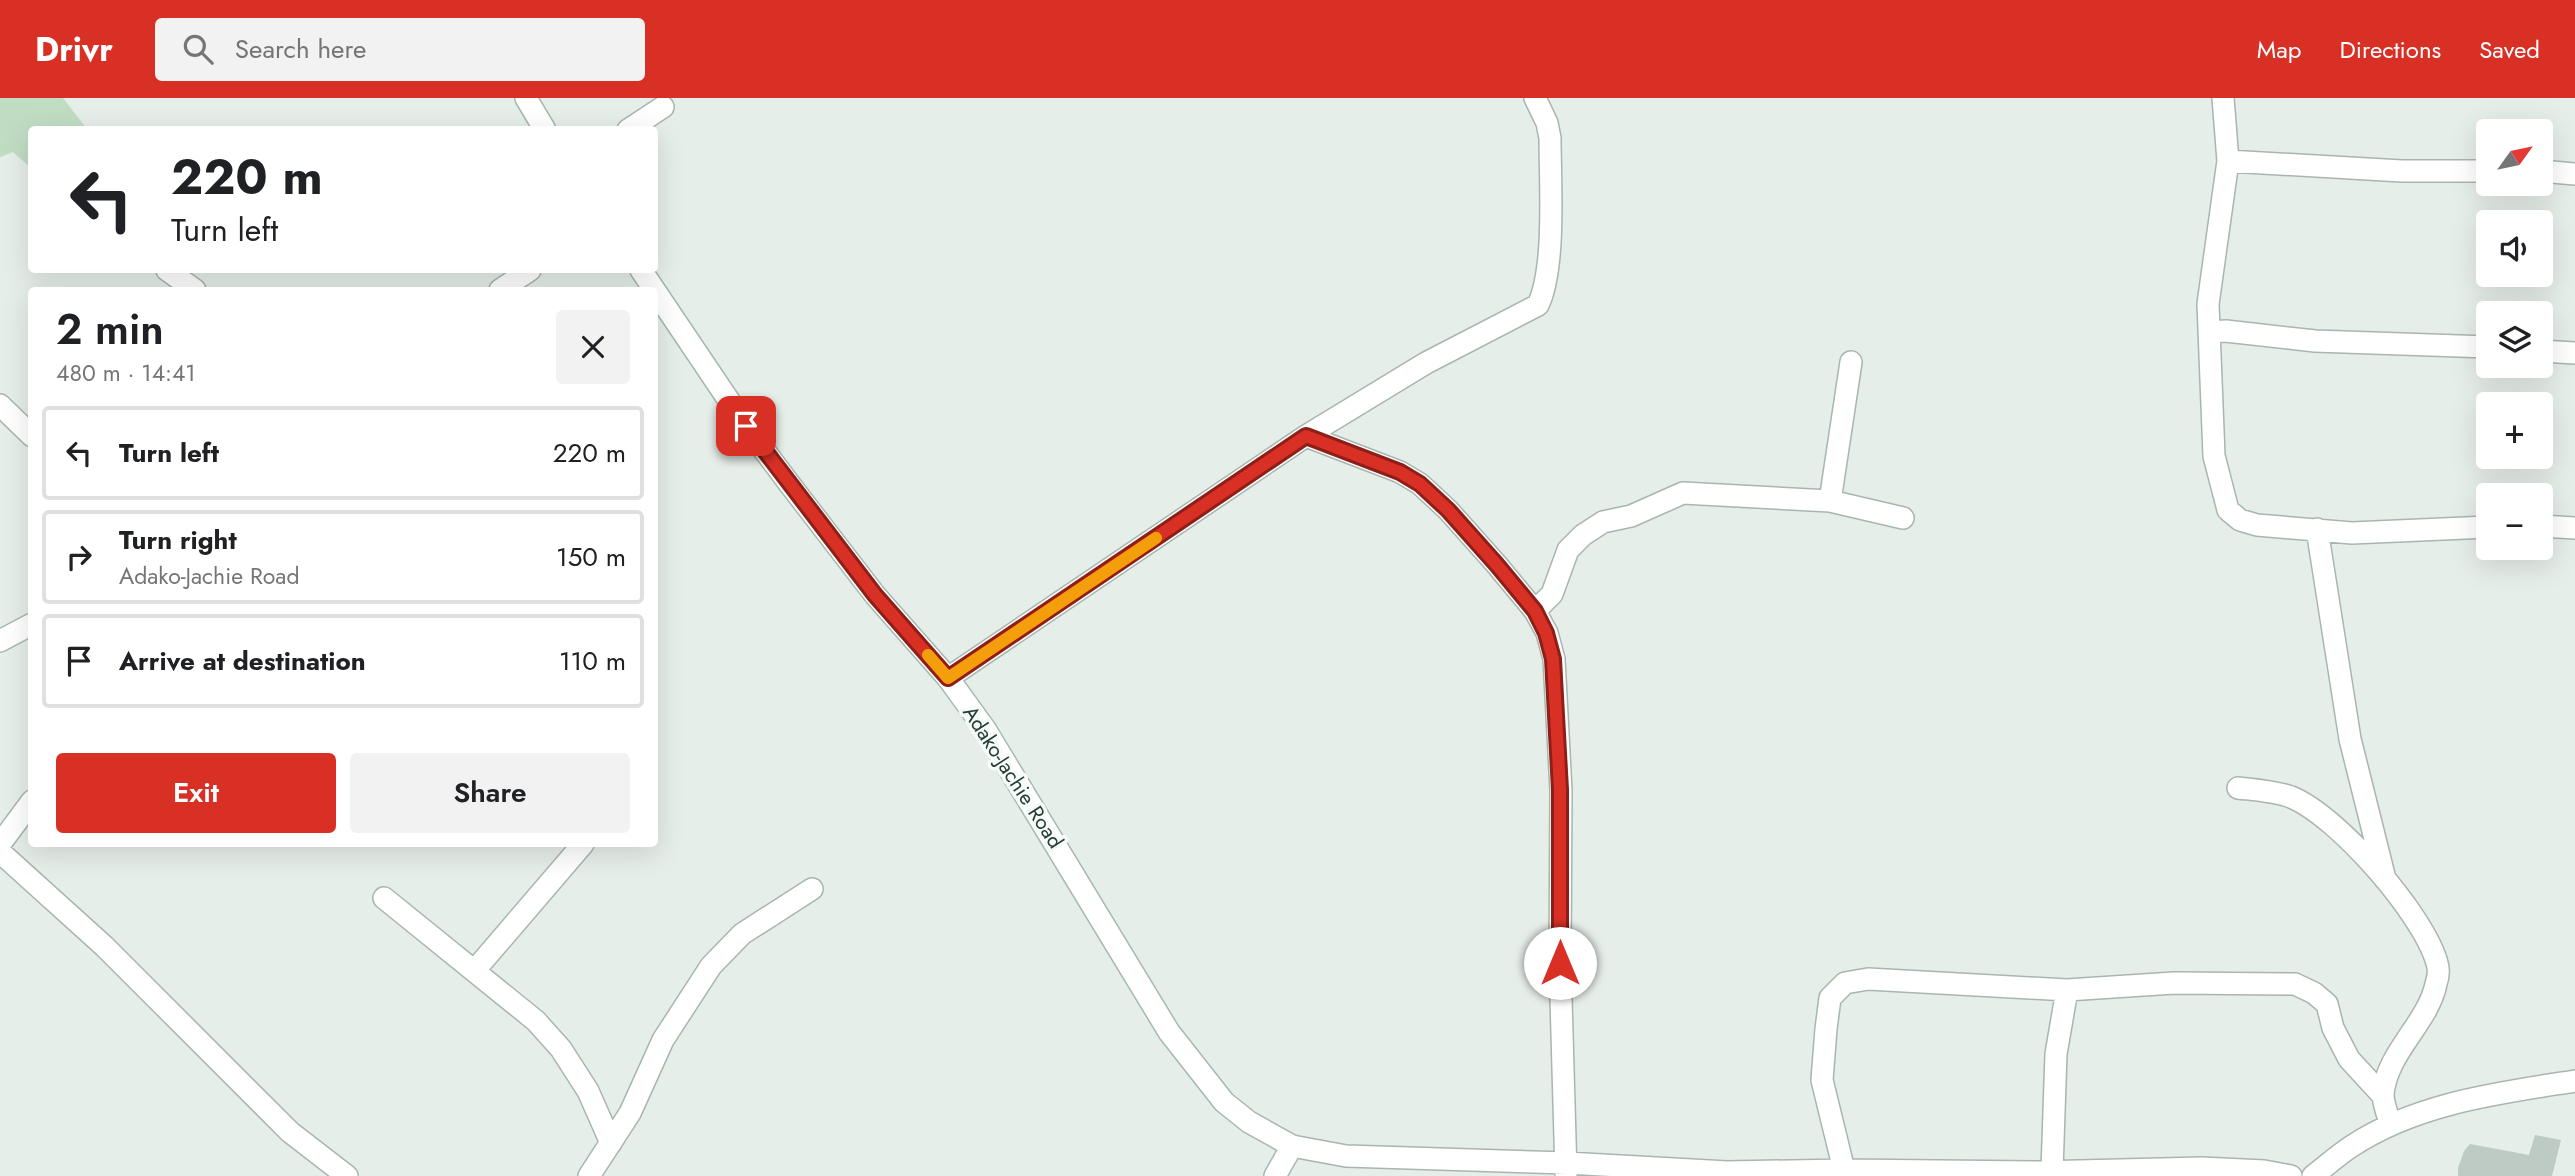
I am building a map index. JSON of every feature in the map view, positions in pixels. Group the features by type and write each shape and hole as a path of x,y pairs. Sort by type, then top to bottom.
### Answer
{"street":[{"path":"526,98 543,126"},
{"path":"948,678 1306,436 1426,363 1538,305 1544,292 1549,238 1550,138 1547,123 1535,98"},
{"path":"2223,98 2228,161 2208,304 2214,456 2228,510 2240,520 2257,525 2352,533 2476,528"},
{"path":"634,126 663,107"},
{"path":"2228,161 2402,171 2476,171"},
{"path":"2553,172 2575,174"},
{"path":"171,273 191,287"},
{"path":"504,287 526,273"},
{"name":"Adako-Jachie Road","path":"658,295 746,426 827,534 875,595 948,678 985,729 1177,1043 1224,1102 1249,1122 1292,1146 1346,1156 1566,1169 1726,1174 1844,1170 2043,1173 2203,1168 2264,1171 2291,1176"},
{"path":"2210,332 2226,331 2328,341 2476,347"},
{"path":"2553,352 2575,353"},
{"path":"1830,501 1852,362"},
{"path":"0,405 28,432"},
{"path":"1306,436 1400,472 1420,484 1448,510 1535,611 1546,633 1553,659 1560,790 1560,963 1566,1169"},
{"path":"1535,611 1552,594 1568,550 1583,535 1603,522 1631,516 1683,493 1830,501 1903,517"},
{"path":"2553,527 2575,528"},
{"path":"2317,529 2350,739 2385,879"},
{"path":"0,641 28,626"},
{"path":"2238,788 2292,797 2315,812 2338,830 2385,879 2425,934 2438,965 2436,986 2389,1070 2383,1096"},
{"path":"0,844 28,806"},
{"path":"475,970 580,847"},
{"path":"0,852 124,965 290,1132 347,1176"},
{"path":"589,1176 630,1113 663,1040 711,966 742,934 812,889"},
{"path":"384,898 536,1021 561,1049 589,1091 611,1143"},
{"path":"1844,1170 1822,1080 1830,998 1844,984 1868,979 2067,990 2174,983 2295,984 2314,993 2327,1004 2333,1028 2349,1059 2383,1096 2391,1125"},
{"path":"2043,1173 2056,1054 2067,990"},
{"path":"2313,1176 2352,1146 2391,1125 2448,1104 2575,1081"},
{"path":"1275,1176 1292,1146"}],"green space":[{"path":"0,98 63,98 85,126 28,126 28,165 13,152 0,157"}],"building":[{"path":"2535,1135 2561,1140 2552,1176 2458,1176 2464,1151 2470,1144 2529,1155"}],"slow traffic":[{"path":"928,655 948,678 1156,538"}],"route":[{"path":"746,426 875,595 948,678 1306,436 1400,472 1420,484 1448,510 1497,565 1535,611 1546,633 1553,659 1560,790 1560,963"}]}
